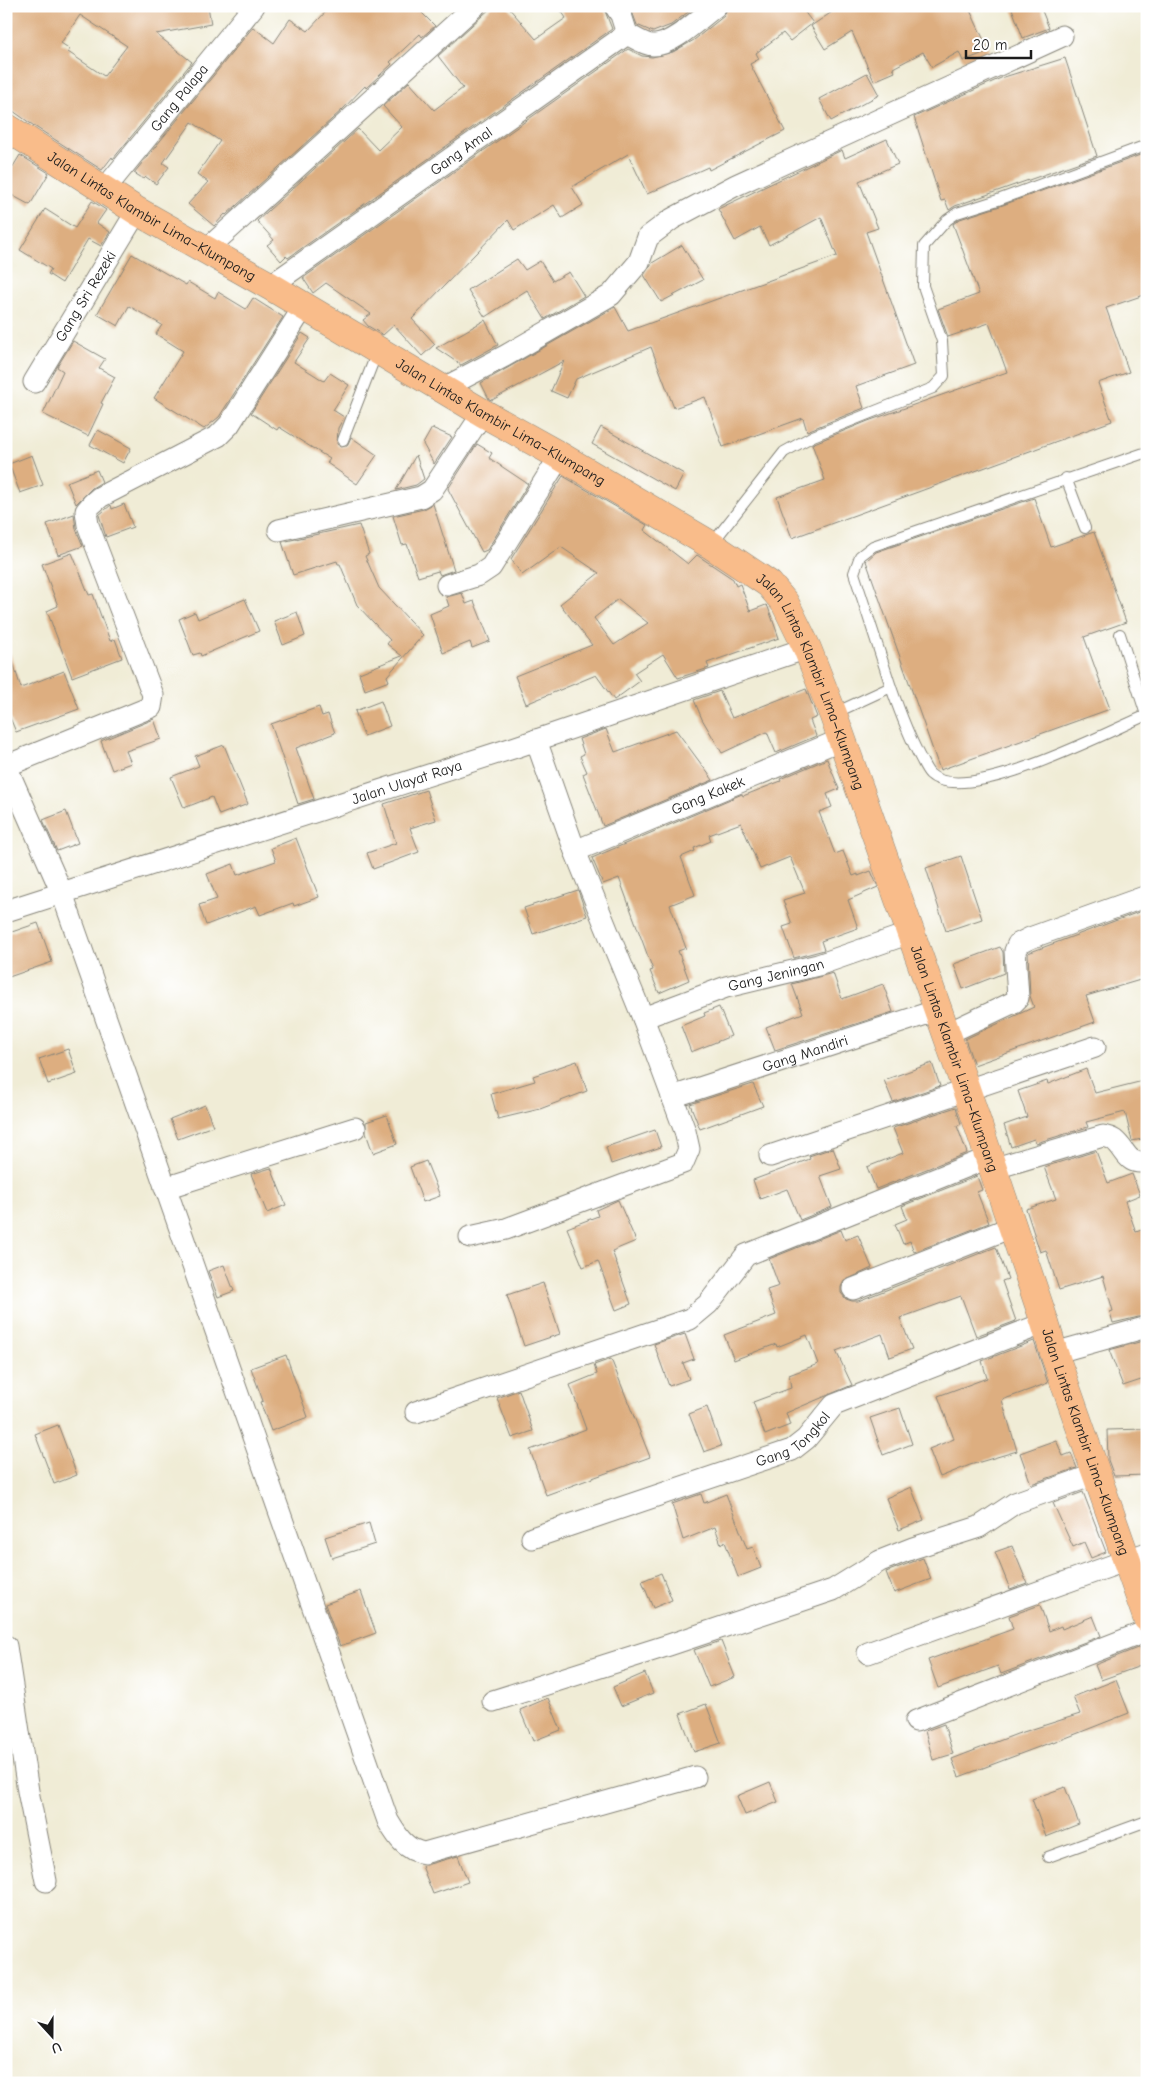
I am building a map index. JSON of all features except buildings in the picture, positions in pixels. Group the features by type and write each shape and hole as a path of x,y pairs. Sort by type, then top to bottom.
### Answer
{"main road":[{"name":"Jalan Lintas Klambir Lima–Klumpang","path":"6,128 137,211 270,286 378,352 444,388 483,413 711,545 769,584 785,603 807,648 966,1089 1096,1474 1136,1556 1147,1618"}],"street":[{"name":"Gang Palapa","path":"104,190 254,6"},
{"path":"206,250 475,6"},
{"path":"615,6 621,15 627,34 652,45 674,38 716,6"},
{"name":"Gang Amal","path":"270,286 627,34"},
{"path":"444,388 505,356 611,295 639,262 648,237 672,219 745,180 1062,36"},
{"name":"Gang Sri Rezeki","path":"34,382 137,211"},
{"path":"304,308 230,425 218,436 100,497 86,512 88,525 153,695 151,707 6,766 62,893 385,1811 397,1836 414,1852 424,1853 695,1777"},
{"path":"279,530 421,497 432,490 483,413"},
{"path":"447,584 479,575 491,567 560,456"},
{"name":"Jalan Ulayat Raya","path":"6,911 536,740 807,648"},
{"name":"Gang Kakek","path":"575,851 836,727"},
{"path":"470,1237 506,1229 684,1163 689,1149 685,1131 643,1018 575,851 536,740"},
{"name":"Gang Mandiri","path":"672,1097 1014,1002 1018,998 1015,951 1018,944 1038,934 1147,896"},
{"name":"Gang Jeningan","path":"643,1018 726,987 818,964 910,933"},
{"path":"770,1156 1095,1047"},
{"path":"165,1188 355,1128"},
{"path":"416,1412 690,1319 708,1304 746,1256 990,1164 1103,1136 1114,1140 1127,1158 1139,1163 1147,1161"},
{"path":"853,1289 1012,1227"},
{"name":"Gang Tongkol","path":"532,1538 792,1450 806,1439 834,1405 1046,1323"},
{"path":"1054,1353 1147,1327"},
{"path":"493,1701 825,1592 880,1561 913,1548 979,1527 1015,1503 1096,1474"},
{"path":"868,1653 1136,1556"},
{"path":"916,1721 1147,1631"},
{"path":"6,1646 28,1791 46,1881"}],"lane":[{"path":"711,545 784,452 813,436 933,388 944,376 942,341 923,286 924,246 947,220 957,213 998,200 1147,145"},
{"path":"343,440 378,352"},
{"path":"1120,634 1146,715 1024,769 975,782 946,782 929,774 910,738 891,688 854,573 860,556 873,546 1066,478 1147,452"},
{"path":"1066,478 1085,528"},
{"path":"836,727 891,688"},
{"path":"1048,1857 1147,1821"}]}
